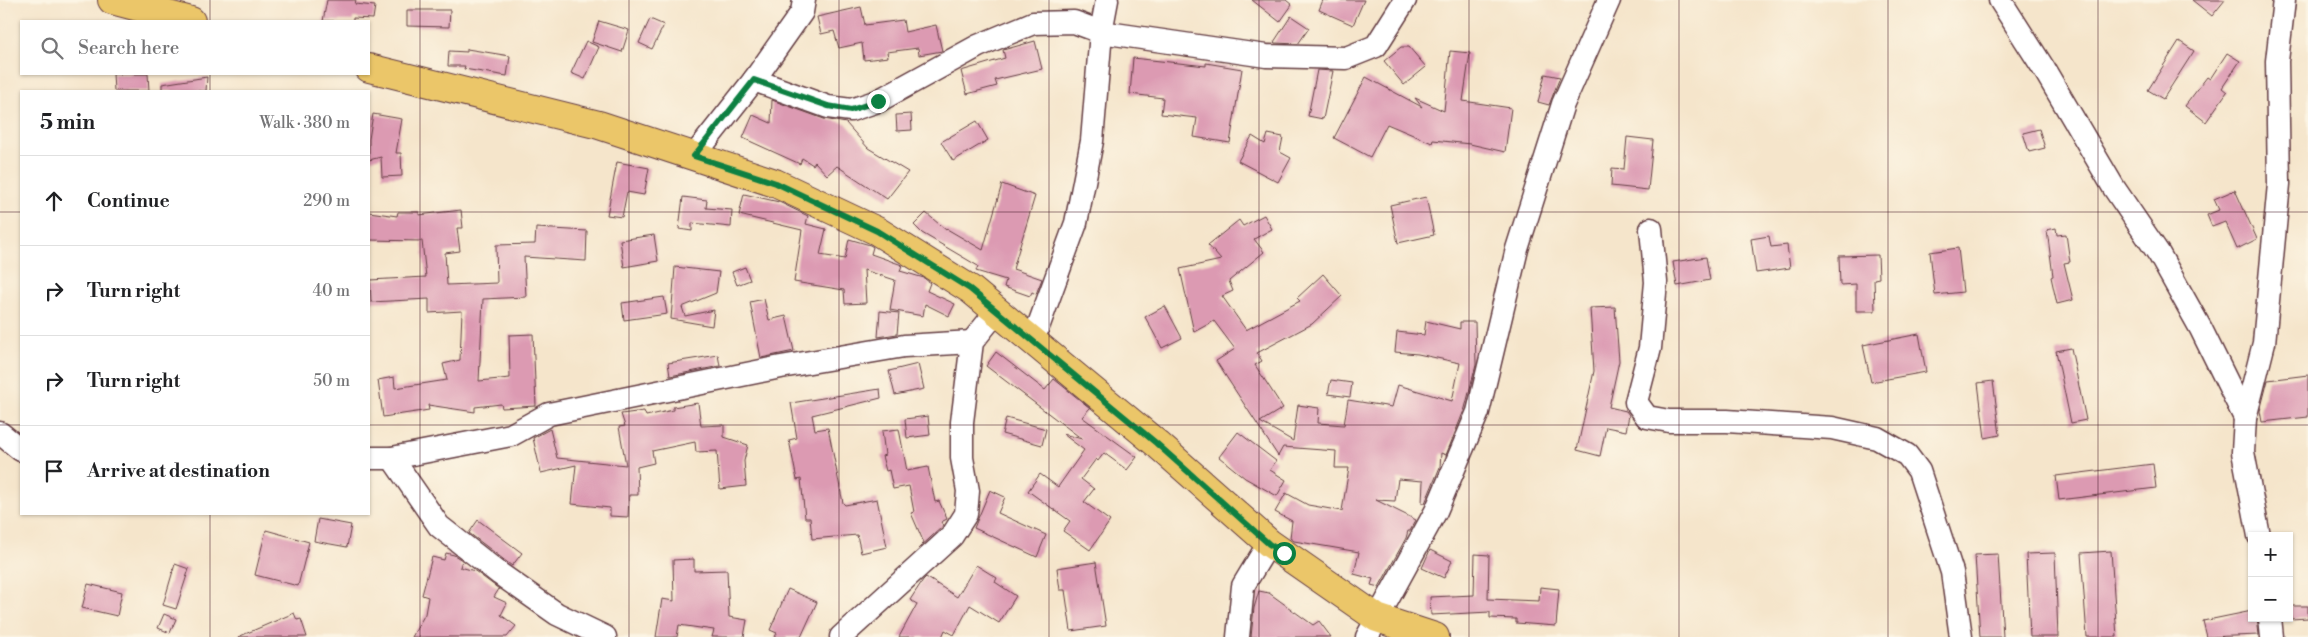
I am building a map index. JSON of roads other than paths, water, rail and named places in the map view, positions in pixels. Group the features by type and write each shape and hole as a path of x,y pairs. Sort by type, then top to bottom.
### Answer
{"main road":[{"path":"112,0 187,20"},
{"path":"370,68 599,125 776,183 877,231 970,289 1156,443 1269,544 1372,627 1435,637"}],"street":[{"path":"694,156 754,80 802,12 804,0"},
{"path":"1034,341 1076,223 1092,141 1101,32 1107,0"},
{"path":"754,80 828,106 851,110 878,101 978,46 1034,24 1074,22 1101,32 1266,56 1346,58 1376,46 1405,0"},
{"path":"1372,627 1436,511 1478,412 1516,249 1563,104 1610,0"},
{"path":"2000,0 2044,69 2114,188 2160,254 2202,329 2245,418"},
{"path":"2258,532 2243,452 2245,418 2264,343 2278,194 2277,62 2284,0"},
{"path":"1650,229 1656,282 1650,348 1636,402 1647,417 1669,421 1727,421 1832,428 1877,438 1907,455 1919,472 1952,572 1961,637"},
{"path":"841,637 952,536 966,514 968,491 962,458 962,422 972,342 997,311"},
{"path":"370,458 392,458 511,435 549,414 781,367 904,346 972,342"},
{"path":"0,433 20,449"},
{"path":"392,458 439,526 500,574 556,614 605,637"},
{"path":"1238,637 1243,586 1269,544"},
{"path":"2270,622 2272,637"}]}
